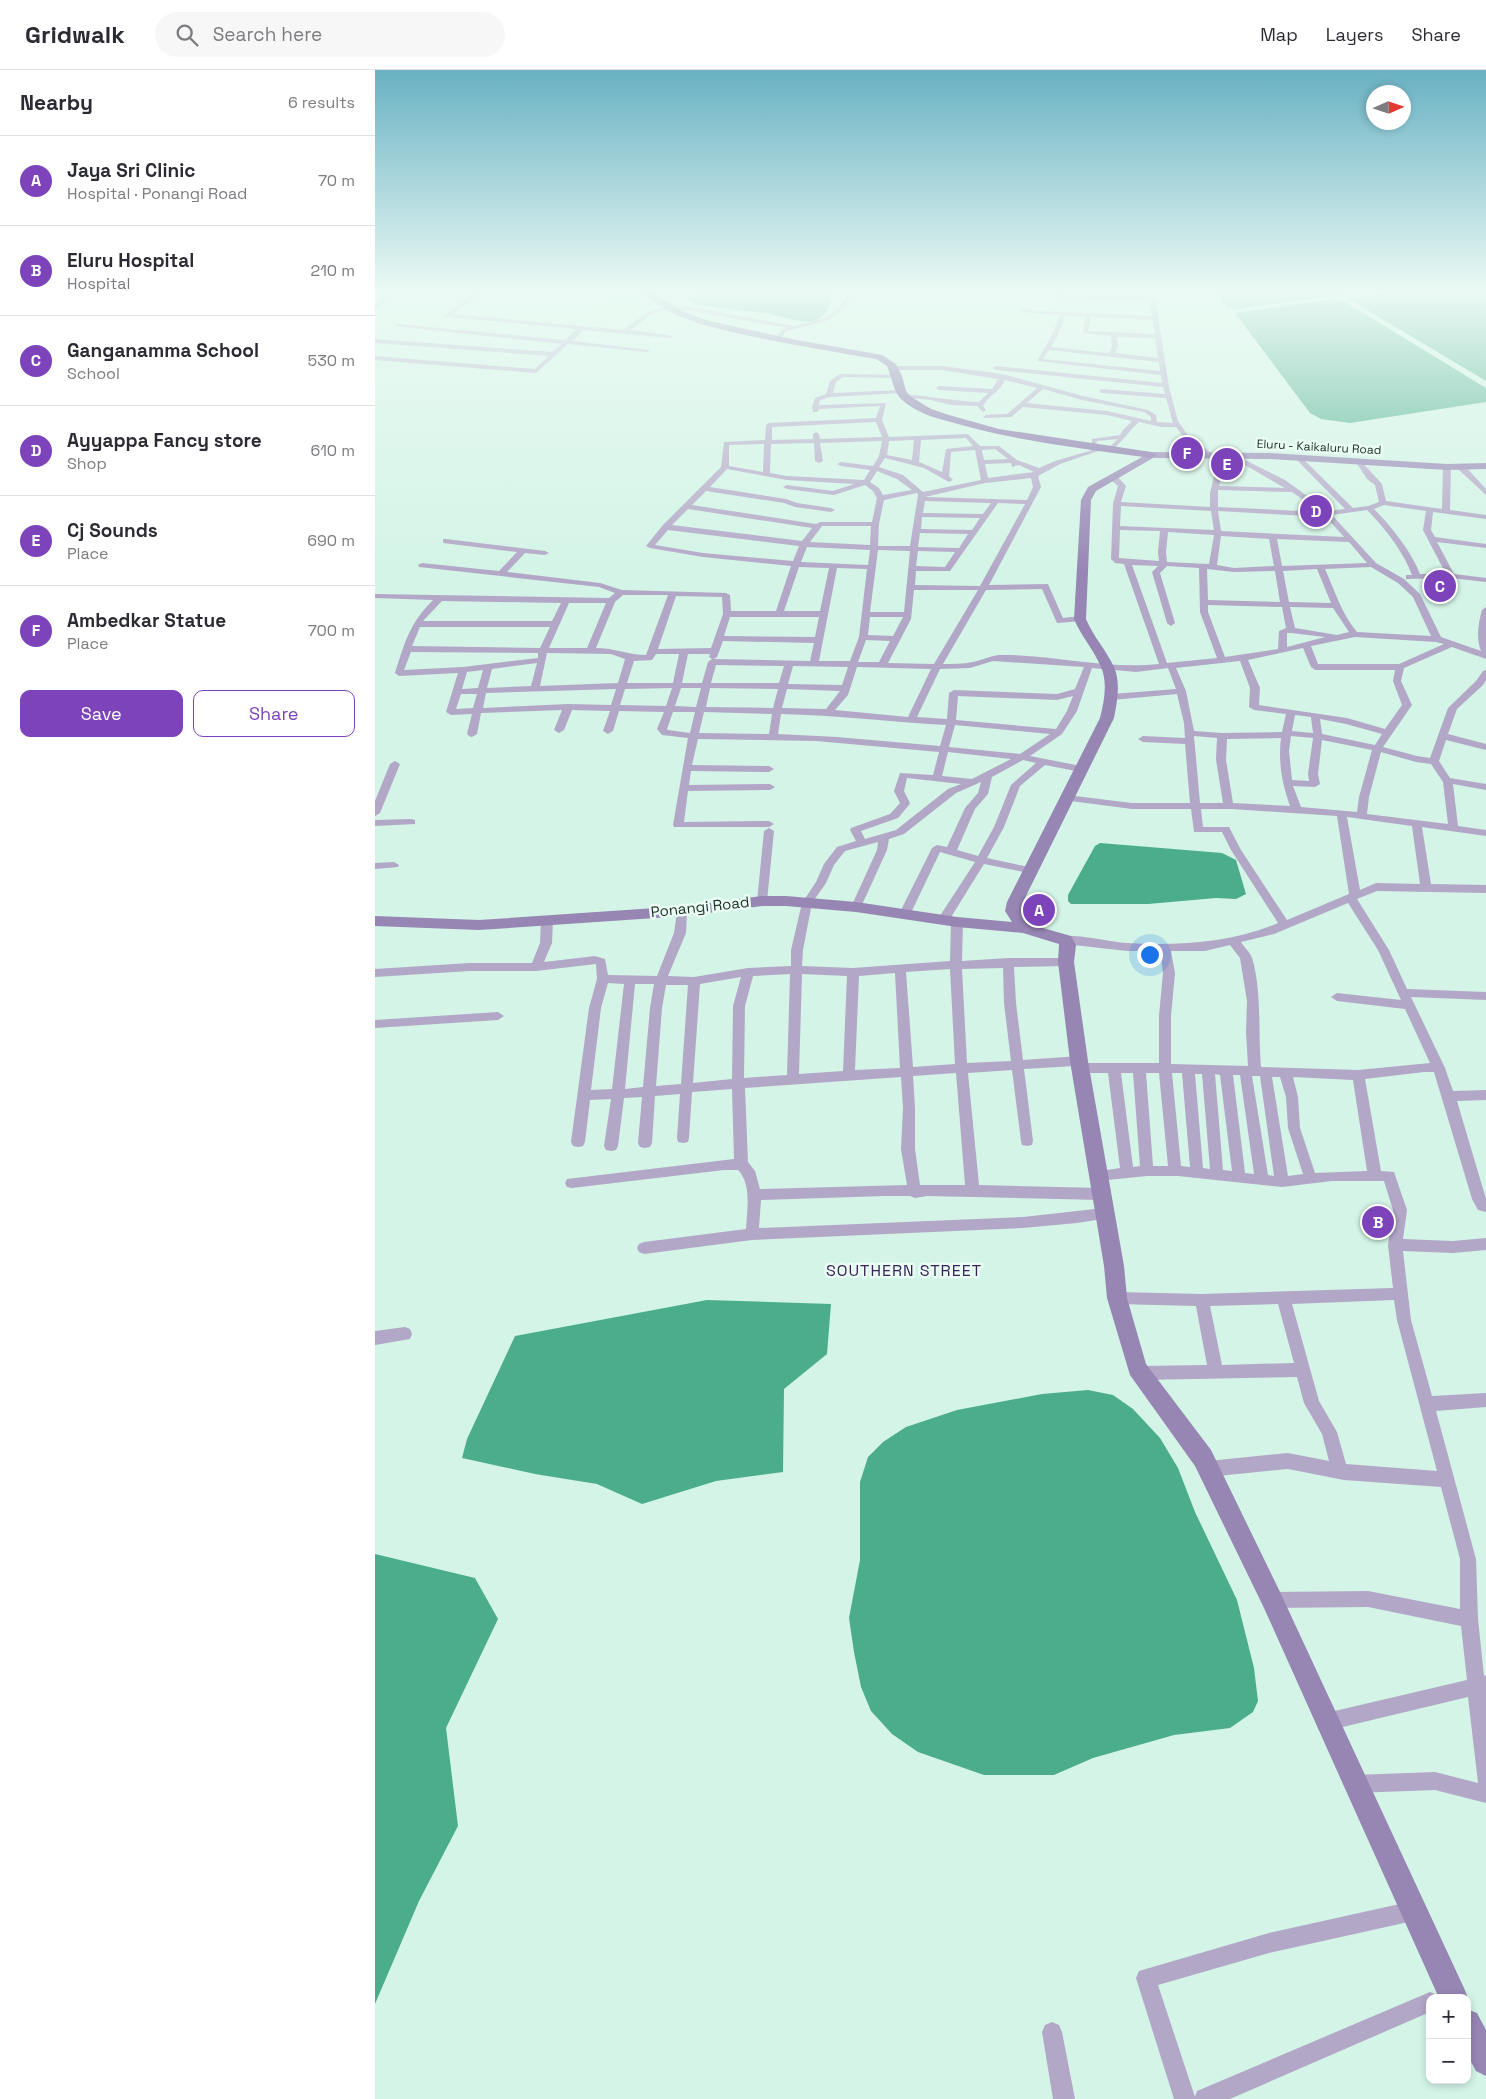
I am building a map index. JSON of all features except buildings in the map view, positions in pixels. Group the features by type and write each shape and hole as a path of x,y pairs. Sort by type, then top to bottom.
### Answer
{"main road":[{"path":"899,384 903,394 927,411 1101,448 1151,455"},
{"path":"1023,928 1013,911 1015,902 1029,870 1107,718 1112,697 1109,668 1080,619 1086,518 1085,500 1092,489 1151,455"},
{"name":"Eluru - Kaikaluru Road","path":"1151,455 1299,458 1447,467 1486,466"},
{"name":"Ponangi Road","path":"375,921 479,925 682,912 762,901 856,907 951,921 1023,928 1065,940"},
{"path":"1065,940 1067,945 1066,962 1080,1065 1117,1298 1130,1350 1141,1373 1203,1458 1208,1468 1271,1600 1413,1911 1448,1994"},
{"path":"1471,2032 1486,2061"}],"street":[{"path":"829,395 832,384"},
{"path":"819,461 815,424 817,399 829,395 903,394 951,403 980,404 1001,386 1001,384"},
{"path":"1034,384 1089,399 1146,411 1154,416 1154,423"},
{"path":"1152,384 1165,385 1177,425 1187,438 1282,482 1327,514 1373,565 1397,579 1417,596 1437,639"},
{"path":"980,404 985,422 1009,416 1043,386"},
{"path":"939,388 994,391"},
{"path":"962,390 963,402"},
{"path":"1102,391 1167,396"},
{"path":"787,487 834,493 866,482 883,456 886,439 879,420 884,404 815,406"},
{"path":"1023,405 1107,413 1154,423 1177,425"},
{"path":"920,495 957,486 1037,473 1122,438 1125,431 1138,419"},
{"path":"766,475 769,425 879,420"},
{"path":"870,567 739,560 650,545 725,467 726,443 817,442 968,436 978,448 985,481"},
{"path":"915,462 918,437"},
{"path":"1101,448 1094,440 1111,437 1122,438"},
{"path":"945,476 947,450 997,446 1015,461 1037,473"},
{"path":"883,456 915,462 945,476 957,486"},
{"path":"1213,567 1218,533 1214,509 1215,488 1223,456"},
{"path":"1299,458 1351,510"},
{"path":"981,462 1015,461"},
{"path":"1015,461 1017,477"},
{"path":"1359,462 1378,484 1383,504"},
{"path":"841,464 875,468 900,477 920,495"},
{"path":"725,467 766,475 866,482 876,490 881,498 875,524 874,548 870,567 863,637 843,695 829,712"},
{"path":"1446,511 1447,467"},
{"path":"1461,467 1486,493"},
{"path":"911,720 937,666 983,588 1030,502 1037,487 1037,473"},
{"path":"1113,476 1122,486 1117,504 1115,559 1118,561 1203,566 1233,570 1373,565"},
{"path":"704,488 786,501 795,506 831,510"},
{"path":"1215,488 1294,490"},
{"path":"779,614 804,544 831,510 834,493"},
{"path":"881,498 920,495 1030,502"},
{"path":"882,665 907,619 920,495"},
{"path":"913,568 947,569 997,500"},
{"path":"1117,504 1327,514 1383,504 1446,511 1486,518"},
{"path":"686,506 747,517 819,525 875,524"},
{"path":"1369,508 1380,519 1406,554 1416,575"},
{"path":"1430,509 1427,524 1431,539 1451,576"},
{"path":"918,515 986,516"},
{"path":"666,527 804,544 960,550 960,552"},
{"path":"1116,528 1351,540"},
{"path":"1164,529 1162,552 1164,564"},
{"path":"916,531 974,532"},
{"path":"1273,536 1291,630"},
{"path":"1431,539 1486,546"},
{"path":"446,541 545,553"},
{"path":"501,574 523,550"},
{"path":"1127,562 1167,665 1181,691 1190,737 1191,767 1198,830 1225,829 1236,850 1285,926"},
{"path":"422,564 600,585 621,592 726,595 727,614 699,710 678,825 769,827 762,901"},
{"path":"1164,564 1156,572 1171,622"},
{"path":"814,664 833,566"},
{"path":"1203,566 1207,625 1222,660"},
{"path":"1320,568 1335,606 1347,626 1355,634"},
{"path":"1397,579 1416,575 1486,580"},
{"path":"910,587 983,588 1045,586 1060,621 1080,619"},
{"path":"591,650 611,601 621,592"},
{"path":"440,598 417,624 399,674 463,670 542,655 591,650 612,651 630,658 649,658 673,593"},
{"path":"375,596 611,601"},
{"path":"535,688 542,655 553,624 566,600"},
{"path":"1204,602 1335,606"},
{"path":"1486,610 1482,632 1483,647 1486,654"},
{"path":"727,614 823,614"},
{"path":"866,615 907,614"},
{"path":"417,624 553,624"},
{"path":"1282,651 1283,631 1291,630 1340,636"},
{"path":"712,662 937,666 971,665 992,658 1000,658 1136,669 1243,658 1355,634 1437,639 1450,645 1486,654"},
{"path":"863,637 896,639"},
{"path":"719,638 818,640"},
{"path":"1306,645 1315,667 1401,667 1450,645"},
{"path":"407,649 542,655"},
{"path":"653,651 715,651"},
{"path":"684,652 677,687 663,731 693,736 806,736 902,747 1022,757 1081,769"},
{"path":"608,731 630,658"},
{"path":"1243,658 1254,682 1256,704 1254,707 1347,721 1388,733"},
{"path":"773,737 777,711 785,686 789,663"},
{"path":"793,1079 796,970 801,926 807,903 821,883 829,864 841,848 900,832 952,791 987,776 1022,757 1059,732 1072,711 1089,664"},
{"path":"472,734 488,666"},
{"path":"1362,817 1364,797 1377,748 1407,705 1397,681 1401,667"},
{"path":"463,670 451,712 568,706 829,712 876,718 951,722 1059,732"},
{"path":"1434,761 1453,708 1480,683 1486,673"},
{"path":"456,692 535,688 622,687 785,686 845,688"},
{"path":"937,778 951,722 954,693 1057,697 1079,691"},
{"path":"1112,697 1181,691"},
{"path":"559,730 568,706"},
{"path":"1291,712 1284,752 1287,783 1297,810"},
{"path":"1287,783 1315,784 1313,774 1318,736 1315,715"},
{"path":"1345,742 1347,721"},
{"path":"1143,739 1287,734 1318,736 1377,748 1416,759 1434,761"},
{"path":"1221,736 1221,760 1228,806"},
{"path":"1443,736 1486,747"},
{"path":"1434,761 1446,780 1451,798 1453,828"},
{"path":"973,1191 970,1178 970,1145 961,1069 951,921 999,827 1016,785 1043,762"},
{"path":"375,813 395,764"},
{"path":"687,768 769,768"},
{"path":"862,843 855,830 894,816 905,803 899,791 903,775 972,782"},
{"path":"951,851 970,808 983,794 987,776"},
{"path":"1446,780 1486,787"},
{"path":"375,782 388,781"},
{"path":"684,788 770,787"},
{"path":"1067,798 1132,806 1228,806 1326,811 1342,815 1486,833"},
{"path":"1342,815 1353,896 1405,993 1439,1068 1479,1199 1483,1206 1486,1206"},
{"path":"375,823 411,822"},
{"path":"1417,825 1426,887"},
{"path":"856,907 882,850 884,837"},
{"path":"905,914 937,848 1029,870"},
{"path":"375,866 395,865"},
{"path":"1065,940 1127,947 1205,947 1285,926 1376,887 1486,889"},
{"path":"645,1143 656,1008 661,980 680,933 682,912"},
{"path":"536,967 546,942 547,920"},
{"path":"1233,940 1246,957 1253,1001 1252,1032 1262,1180"},
{"path":"1165,947 1169,973 1165,1016 1165,1068 1175,1172"},
{"path":"375,973 470,967 536,967 595,960 601,962 603,978 595,1008 578,1142"},
{"path":"603,978 694,981 748,972 796,970 853,972 1008,962 1066,962"},
{"path":"1008,962 1017,1066 1027,1141"},
{"path":"900,969 909,1108 907,1149 915,1192"},
{"path":"741,1165 738,1045 739,1004 748,972"},
{"path":"849,1076 853,972"},
{"path":"611,1146 630,979"},
{"path":"683,1138 694,981"},
{"path":"1405,993 1486,996"},
{"path":"1337,998 1410,1005"},
{"path":"375,1024 498,1016"},
{"path":"585,1095 618,1094 793,1079 1017,1066 1080,1065 1114,1068 1188,1068 1358,1075 1439,1068"},
{"path":"1114,1068 1127,1173"},
{"path":"1139,1068 1147,1171"},
{"path":"1188,1068 1197,1173"},
{"path":"1207,1069 1217,1175"},
{"path":"1226,1070 1239,1177"},
{"path":"1255,1071 1282,1182"},
{"path":"1285,1072 1292,1097 1294,1128 1311,1179"},
{"path":"1358,1075 1375,1176"},
{"path":"1449,1096 1486,1094"},
{"path":"572,1183 723,1165 741,1165 748,1170 754,1195 752,1234"},
{"path":"644,1248 752,1234 1050,1222 1101,1195 1127,1173 1147,1171 1197,1173 1282,1182 1332,1176 1389,1176 1400,1210 1395,1244 1404,1320 1468,1559 1469,1620 1481,1684 1486,1779"},
{"path":"754,1195 798,1192 1013,1190 1101,1195"},
{"path":"1395,1244 1453,1247 1486,1244"},
{"path":"1117,1298 1284,1299 1401,1294"},
{"path":"1284,1299 1312,1403 1329,1432 1339,1471"},
{"path":"1202,1300 1216,1372"},
{"path":"375,1338 405,1334"},
{"path":"1141,1373 1304,1370"},
{"path":"1427,1404 1485,1402"},
{"path":"1208,1468 1288,1461 1339,1471 1448,1480"},
{"path":"1271,1600 1368,1599 1469,1620"},
{"path":"1326,1722 1481,1684"},
{"path":"1354,1784 1435,1781 1486,1794"},
{"path":"1185,2099 1146,1978 1269,1943 1413,1911"},
{"path":"1205,2099 1426,2004"},
{"path":"1052,2032 1064,2099"}],"shaded area":[{"path":"1288,384 1479,384 1486,388 1486,402 1350,423 1321,419 1310,413"},
{"path":"1100,843 1222,853 1236,860 1246,894 1236,899 1216,898 1148,904 1071,904 1068,901 1068,895 1095,846"},
{"path":"707,1300 831,1304 827,1354 784,1389 783,1472 716,1481 642,1504 597,1484 535,1474 462,1458 467,1439 515,1336"},
{"path":"1088,1390 1113,1395 1133,1409 1160,1438 1178,1468 1195,1512 1237,1600 1254,1668 1258,1701 1253,1712 1230,1728 1174,1735 1093,1758 1054,1775 984,1775 918,1752 892,1734 871,1711 861,1687 854,1652 849,1618 860,1560 860,1482 868,1457 883,1442 906,1427 957,1410 1042,1394"},
{"path":"375,1554 475,1578 498,1619 446,1728 458,1826 419,1901 375,2004"}],"place":[{"name":"Ambedkar Statue","path":"1187,453"},
{"name":"Cj Sounds","path":"1227,464"},
{"name":"Ayyappa Fancy store","path":"1316,511"},
{"name":"Ganganamma School","path":"1440,586"},
{"name":"Jaya Sri Clinic","path":"1039,910"},
{"name":"Eluru Hospital","path":"1378,1222"}],"district":[{"name":"SOUTHERN STREET","path":"904,1270"}]}
